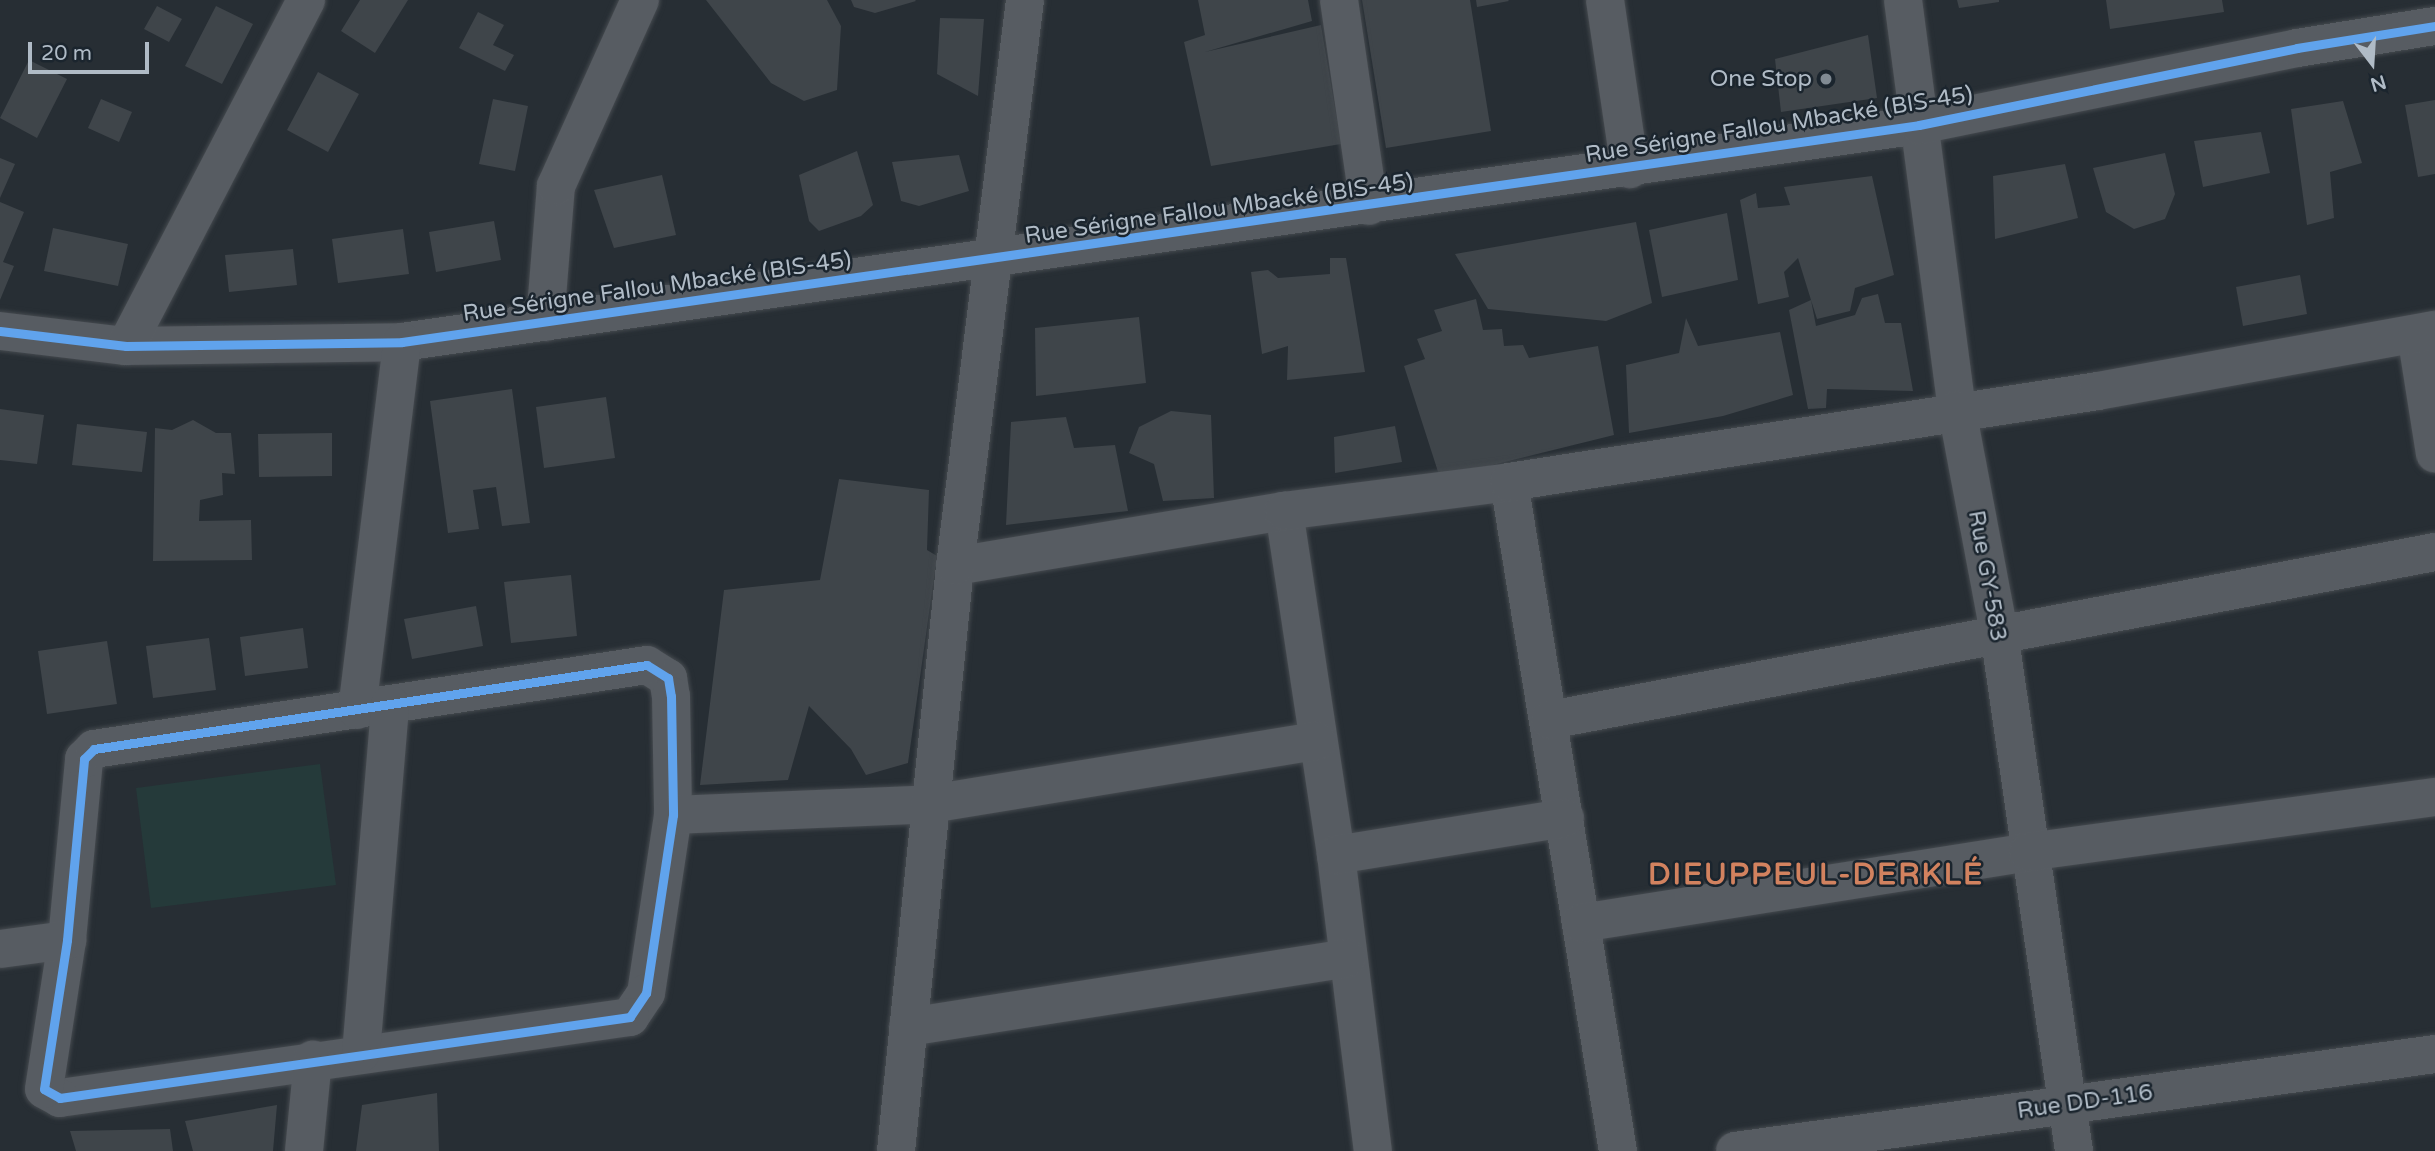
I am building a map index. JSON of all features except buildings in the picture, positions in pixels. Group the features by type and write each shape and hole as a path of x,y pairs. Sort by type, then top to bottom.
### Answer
{"street":[{"path":"126,346 306,0"},
{"path":"545,322 556,186 640,0"},
{"path":"896,1151 955,566 1025,0"},
{"path":"1339,0 1369,206"},
{"path":"1605,0 1630,169"},
{"name":"Rue GY-583","path":"1903,0 1957,410 1999,632 2028,852 2074,1151"},
{"name":"Rue Sérigne Fallou Mbacké (BIS-45)","path":"0,331 126,346 402,342 994,261 1919,125 2297,48 2435,26"},
{"path":"955,566 1284,510 1509,482 2426,332 2435,454"},
{"path":"361,1053 374,707 402,342"},
{"path":"1509,482 1550,720 1618,1151"},
{"path":"1284,510 1336,855 1373,1151"},
{"path":"1550,720 1999,632 2435,552"},
{"path":"647,665 668,678 671,696 673,815 646,993 630,1017 313,1059 60,1098 44,1089 43,1073 67,940 84,759 94,749 647,665"},
{"path":"673,815 931,804 1317,741"},
{"path":"1581,923 2028,852 2435,797"},
{"path":"1336,855 1565,818"},
{"path":"0,949 67,940"},
{"path":"908,1027 1347,958"},
{"name":"Rue DD-116","path":"1735,1151 2435,1054"},
{"path":"304,1151 313,1059"}],"green space":[{"path":"320,764 336,885 151,908 136,788"}],"cycle path":[{"path":"0,331 126,346 402,342 1919,125 2297,48 2435,26"},
{"path":"647,665 668,678 671,696 673,815 646,993 630,1017 60,1098 44,1089 67,940 84,759 94,749 647,665"}],"place":[{"name":"One Stop","path":"1826,79"}],"district":[{"name":"DIEUPPEUL-DERKLÉ","path":"1816,875"}]}
